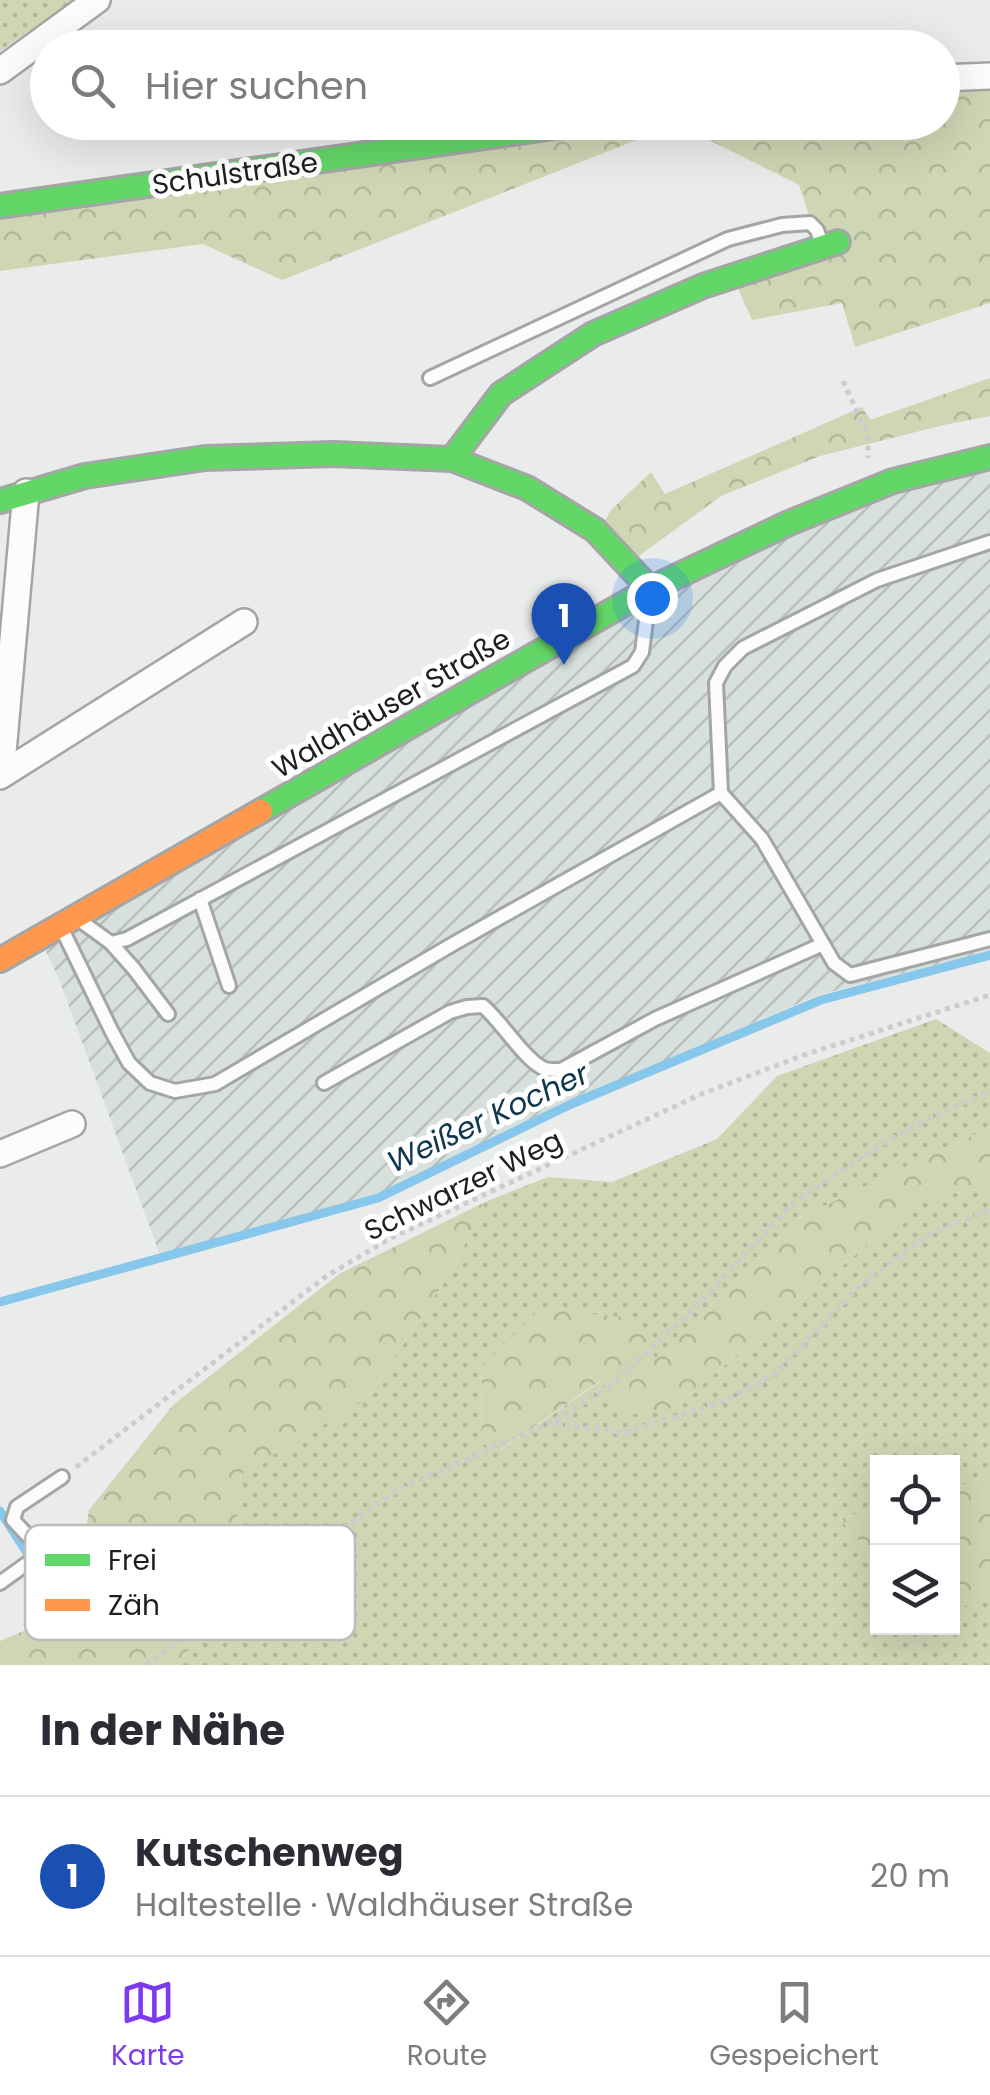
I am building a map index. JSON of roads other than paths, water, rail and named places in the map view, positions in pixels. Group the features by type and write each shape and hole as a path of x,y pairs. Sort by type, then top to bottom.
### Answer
{"street":[{"path":"56,30 97,0"},
{"path":"0,71 30,49"},
{"path":"960,77 990,76"},
{"name":"Schulstraße","path":"0,206 463,140"},
{"path":"452,460 501,394 592,334 702,286 830,244"},
{"path":"0,501 85,476 205,458 333,454 452,460 528,488 595,530 650,589"},
{"name":"Waldhäuser Straße","path":"0,960 650,589 789,523 893,481 990,456"},
{"path":"0,775 26,492"},
{"path":"0,775 244,622"},
{"path":"0,1154 72,1124"}],"lane":[{"path":"430,378 728,239 782,225 810,223 830,244"},
{"path":"990,542 877,580 743,648 725,666 716,683 721,793 762,839 834,963 850,975 990,939"},
{"path":"110,943 127,939 633,666 642,652 650,589"},
{"path":"67,920 112,1032 130,1063 150,1083 176,1091 215,1084 452,944 721,793"},
{"path":"200,900 229,986"},
{"path":"67,920 110,943 168,1014"},
{"path":"324,1083 450,1012 483,1006 527,1056 545,1070 560,1070 655,1019 823,944"},
{"path":"25,1533 13,1520 17,1508 62,1478"},
{"path":"0,1583 25,1565"}],"waterway":[{"name":"Weißer Kocher","path":"0,1302 378,1198 569,1105 821,1000 990,955"},
{"path":"0,1511 25,1550"}],"place":[{"name":"Kutschenweg","path":"564,665"}]}
